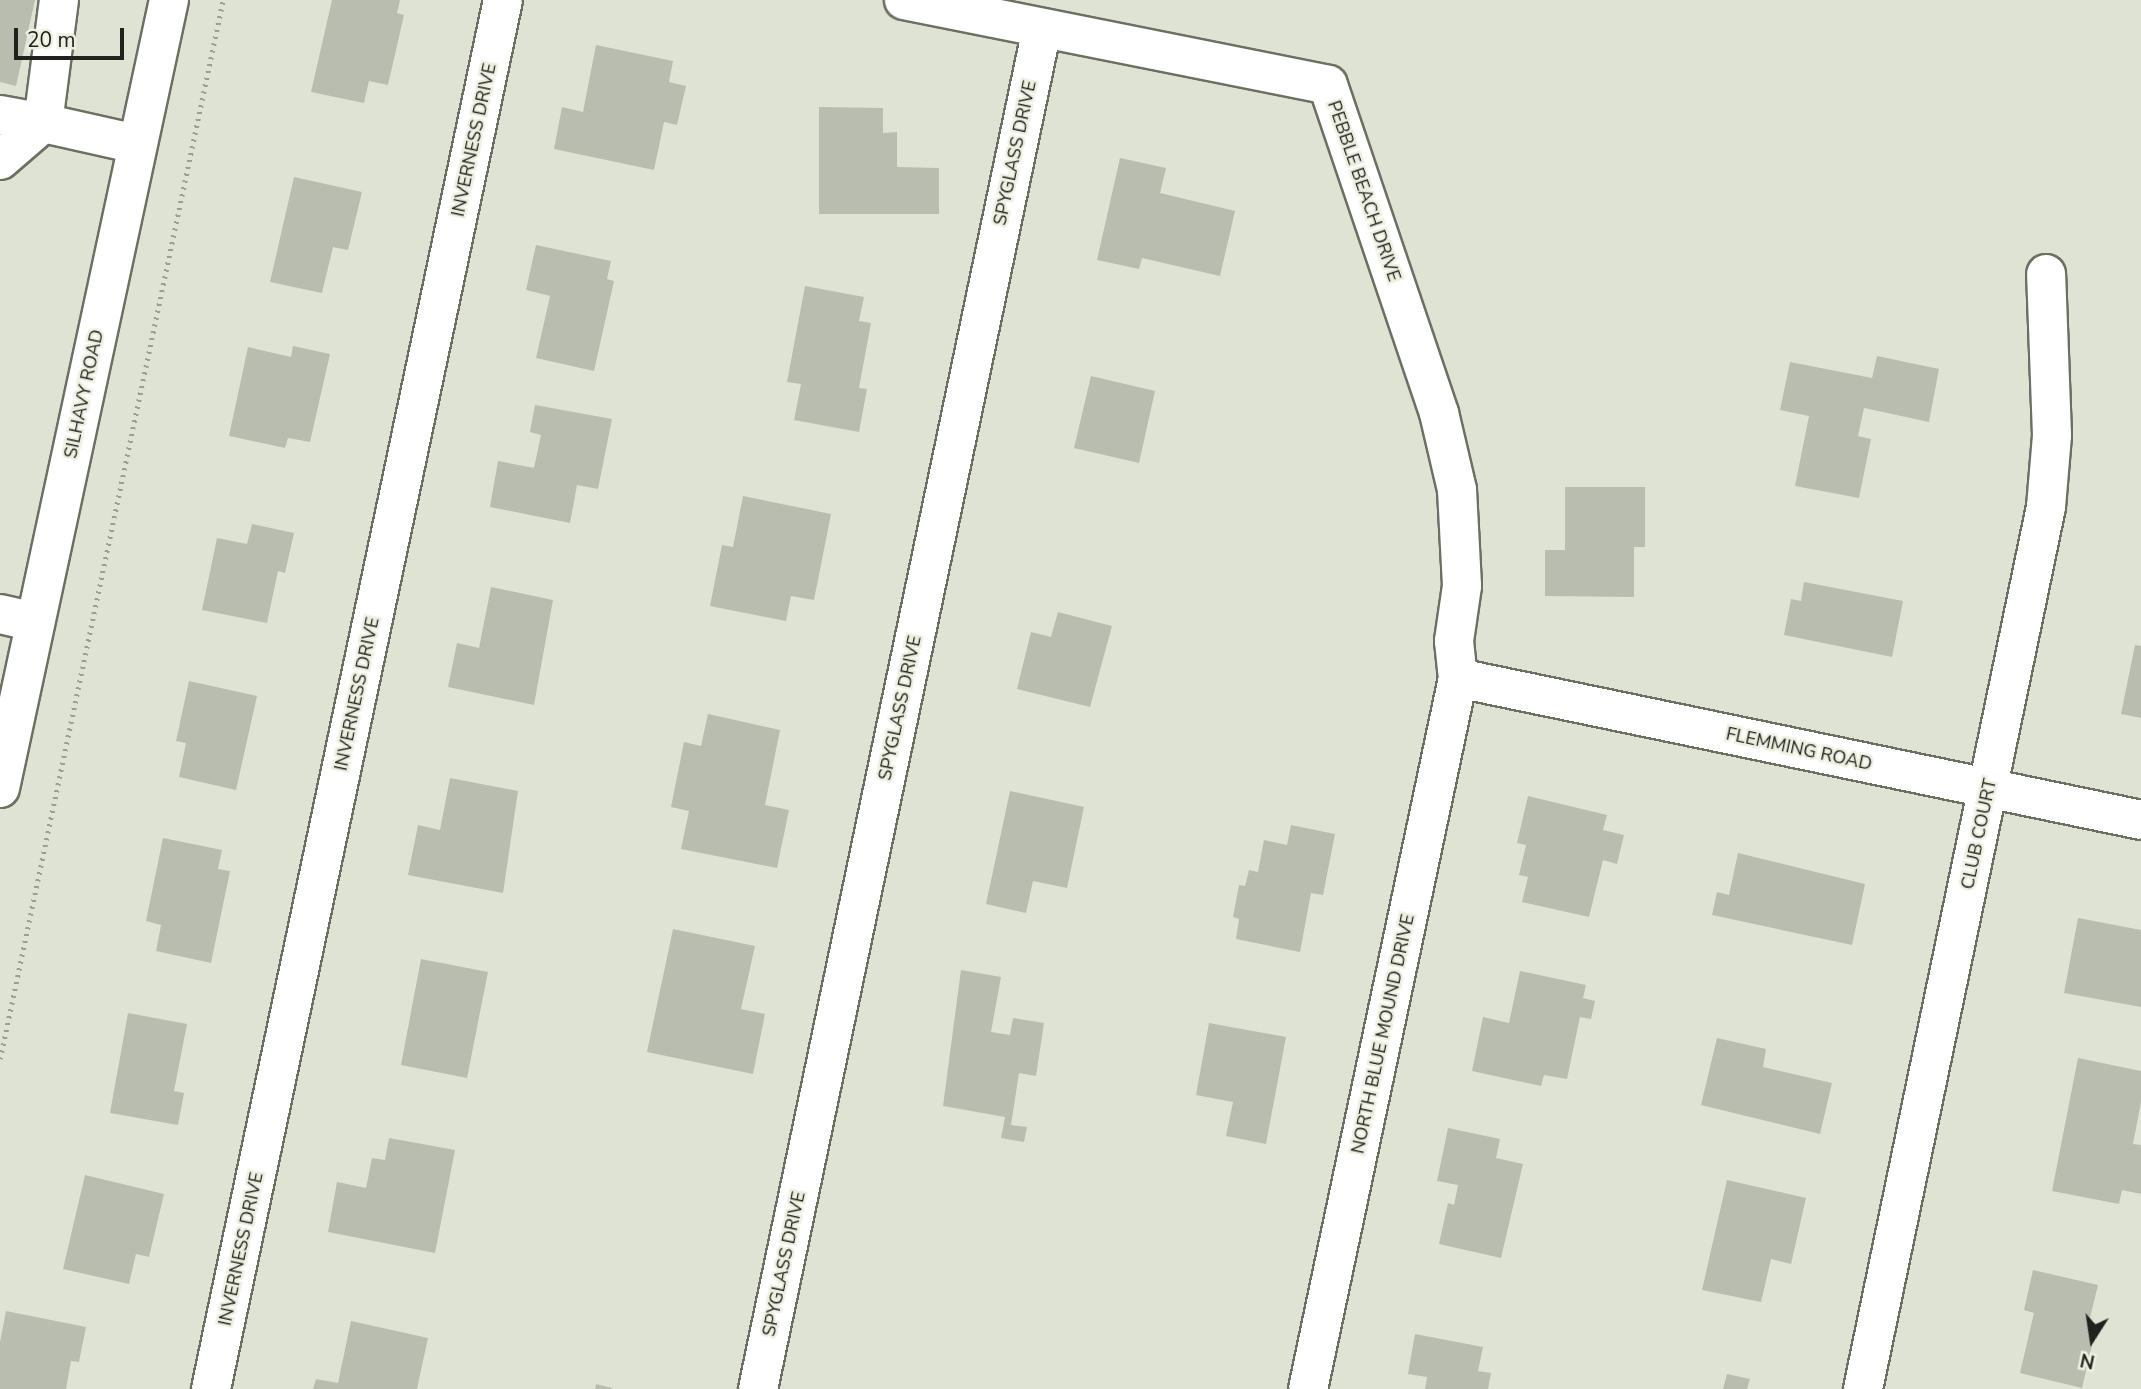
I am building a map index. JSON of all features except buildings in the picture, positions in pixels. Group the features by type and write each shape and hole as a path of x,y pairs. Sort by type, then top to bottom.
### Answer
{"street":[{"path":"0,160 43,123 59,0"},
{"name":"SILHAVY ROAD","path":"0,788 18,618 137,144 169,0"},
{"name":"INVERNESS DRIVE","path":"211,1389 503,0"},
{"name":"PEBBLE BEACH DRIVE","path":"904,0 1328,85 1439,413 1457,490 1462,586 1454,641 1458,678"},
{"name":"SPYGLASS DRIVE","path":"758,1389 1042,28"},
{"path":"0,114 137,144"},
{"name":"CLUB COURT","path":"1863,1389 2051,472 2046,274"},
{"name":"FLEMMING ROAD","path":"1458,678 2141,820"},
{"name":"NORTH BLUE MOUND DRIVE","path":"1308,1389 1458,678"}],"path":[{"path":"0,1059 223,0"}]}
